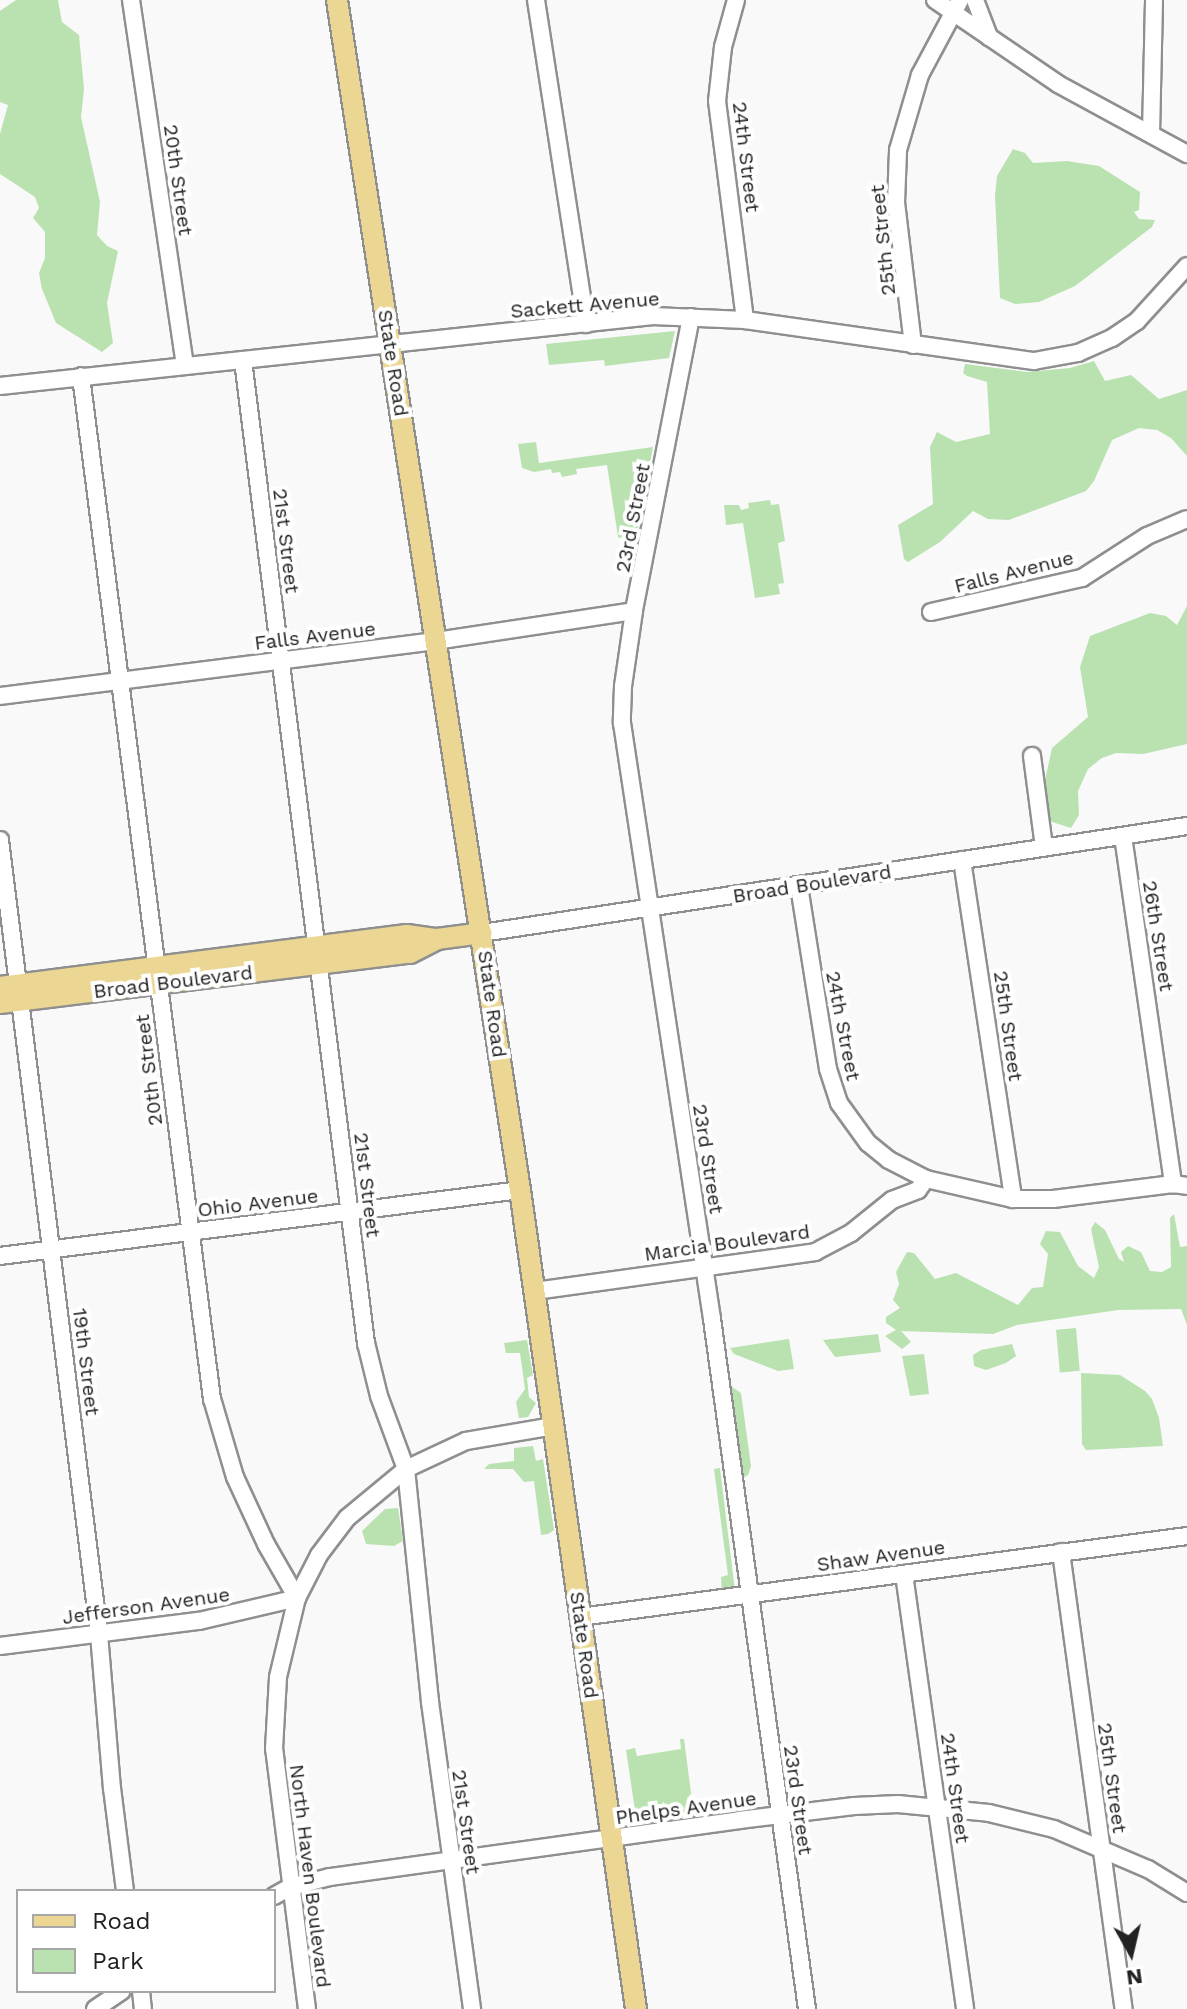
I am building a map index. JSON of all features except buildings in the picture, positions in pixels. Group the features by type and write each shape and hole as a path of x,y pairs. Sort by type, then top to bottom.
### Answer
{"main road":[{"name":"State Road","path":"337,0 482,933 636,2009"},
{"name":"Broad Boulevard","path":"10,994 318,955 410,953 437,939 482,933"}],"street":[{"name":"20th Street","path":"131,0 185,365"},
{"path":"536,0 586,324"},
{"name":"24th Street","path":"736,0 723,47 717,101 745,320"},
{"path":"935,0 957,6 990,38 1058,84 1187,154"},
{"path":"975,0 990,38"},
{"path":"1151,134 1154,0"},
{"name":"25th Street","path":"913,345 896,203 898,150 920,75 957,6"},
{"name":"Sackett Avenue","path":"0,386 653,316 745,320 1007,360 1034,361 1070,356 1097,346 1137,321 1187,266"},
{"name":"23rd Street","path":"691,317 634,611 623,686 622,723 704,1267 807,2009"},
{"name":"21st Street","path":"243,360 369,1361 406,1469 450,1861 472,2009"},
{"name":"20th Street","path":"81,376 206,1364 223,1442 254,1519 297,1598"},
{"name":"Falls Avenue","path":"931,612 1082,578 1147,536 1187,519"},
{"name":"Falls Avenue","path":"0,696 436,641 634,611"},
{"path":"1032,756 1044,847"},
{"name":"Broad Boulevard","path":"482,933 1187,826"},
{"name":"26th Street","path":"1123,836 1180,1185"},
{"name":"19th Street","path":"0,840 10,994 51,1249 99,1634 107,1748 125,1889"},
{"name":"25th Street","path":"962,860 1013,1199"},
{"name":"24th Street","path":"799,886 828,1069 839,1103 868,1143 889,1160 926,1179"},
{"path":"926,1179 1013,1199 1053,1199 1180,1185"},
{"name":"Marcia Boulevard","path":"535,1291 815,1252 851,1233 892,1200 918,1190 926,1179"},
{"name":"Ohio Avenue","path":"0,1256 520,1190"},
{"name":"North Haven Boulevard","path":"307,2009 277,1785 274,1714 283,1650 297,1598 319,1555 340,1526 385,1483 406,1469 466,1441 554,1426"},
{"name":"Shaw Avenue","path":"580,1617 1187,1536"},
{"name":"25th Street","path":"1061,1552 1124,2009"},
{"name":"24th Street","path":"904,1574 965,2009"},
{"name":"Jefferson Avenue","path":"0,1646 199,1621 297,1598"},
{"name":"Phelps Avenue","path":"276,1895 290,1887 330,1877 780,1815 854,1806 937,1805 1026,1821 1148,1869 1187,1893"},
{"path":"95,2009 119,1993"}],"green space":[{"path":"16,0 58,0 62,22 79,35 84,89 81,117 100,202 97,235 107,246 118,251 107,303 113,343 102,352 56,323 39,273 45,258 45,232 33,218 39,208 35,197 0,174 0,134 8,105 0,102 0,11"},
{"path":"1013,149 1025,153 1033,163 1067,161 1099,166 1140,192 1139,210 1134,212 1139,219 1155,220 1152,227 1075,286 1039,302 1015,304 1000,298 995,196 997,176"},
{"path":"675,331 669,358 605,366 604,360 549,365 546,344"},
{"path":"1094,361 1105,381 1131,375 1159,399 1187,390 1187,456 1171,438 1157,430 1139,428 1112,440 1094,481 1086,491 1009,520 988,519 973,511 940,542 908,562 904,559 898,525 933,504 930,447 937,432 956,442 990,434 987,382 963,373 965,364 1027,372 1070,368"},
{"path":"536,442 539,463 653,447 635,543 618,537 607,465 576,469 577,474 562,477 560,472 552,473 551,469 534,472 522,468 518,444"},
{"path":"770,500 771,505 779,504 785,541 778,543 784,583 778,584 780,594 755,598 743,523 726,525 724,505 739,505 741,510 749,508 748,503"},
{"path":"1187,606 1187,744 1143,754 1116,753 1102,758 1088,769 1078,791 1079,815 1071,828 1046,820 1044,785 1052,748 1088,717 1080,667 1090,636 1150,613 1166,616 1177,625"},
{"path":"1174,1214 1180,1247 1187,1246 1187,1325 1181,1309 1118,1310 1017,1325 993,1334 901,1331 911,1342 902,1349 885,1336 896,1330 886,1323 886,1317 900,1308 893,1300 899,1284 896,1272 907,1252 914,1253 935,1279 956,1273 1018,1305 1032,1288 1043,1287 1048,1254 1040,1244 1046,1231 1060,1232 1078,1266 1094,1278 1099,1267 1091,1229 1095,1222 1105,1230 1119,1259 1124,1262 1121,1252 1128,1246 1141,1252 1150,1271 1162,1272 1171,1267 1170,1218"},
{"path":"1076,1328 1080,1371 1060,1373 1056,1330"},
{"path":"878,1334 881,1352 835,1357 823,1340"},
{"path":"789,1339 794,1369 778,1371 734,1354 730,1348"},
{"path":"527,1340 533,1375 527,1378 529,1397 536,1403 528,1417 519,1418 516,1402 525,1389 520,1353 506,1353 504,1343"},
{"path":"1012,1344 1016,1356 1006,1363 986,1370 974,1366 973,1355 981,1350"},
{"path":"924,1354 929,1394 910,1396 902,1356"},
{"path":"1081,1373 1120,1375 1145,1391 1152,1399 1159,1418 1163,1446 1086,1450 1082,1444"},
{"path":"729,1385 741,1393 751,1466 748,1475 741,1479"},
{"path":"533,1446 536,1461 543,1459 554,1530 541,1535 534,1481 524,1482 513,1469 484,1469 489,1464 514,1461 514,1448"},
{"path":"720,1468 735,1591 722,1592 721,1577 728,1575 714,1469"},
{"path":"398,1508 403,1541 394,1546 366,1544 362,1531 385,1509"},
{"path":"680,1739 684,1739 694,1816 637,1824 626,1750 635,1748 637,1756 681,1749"}]}
